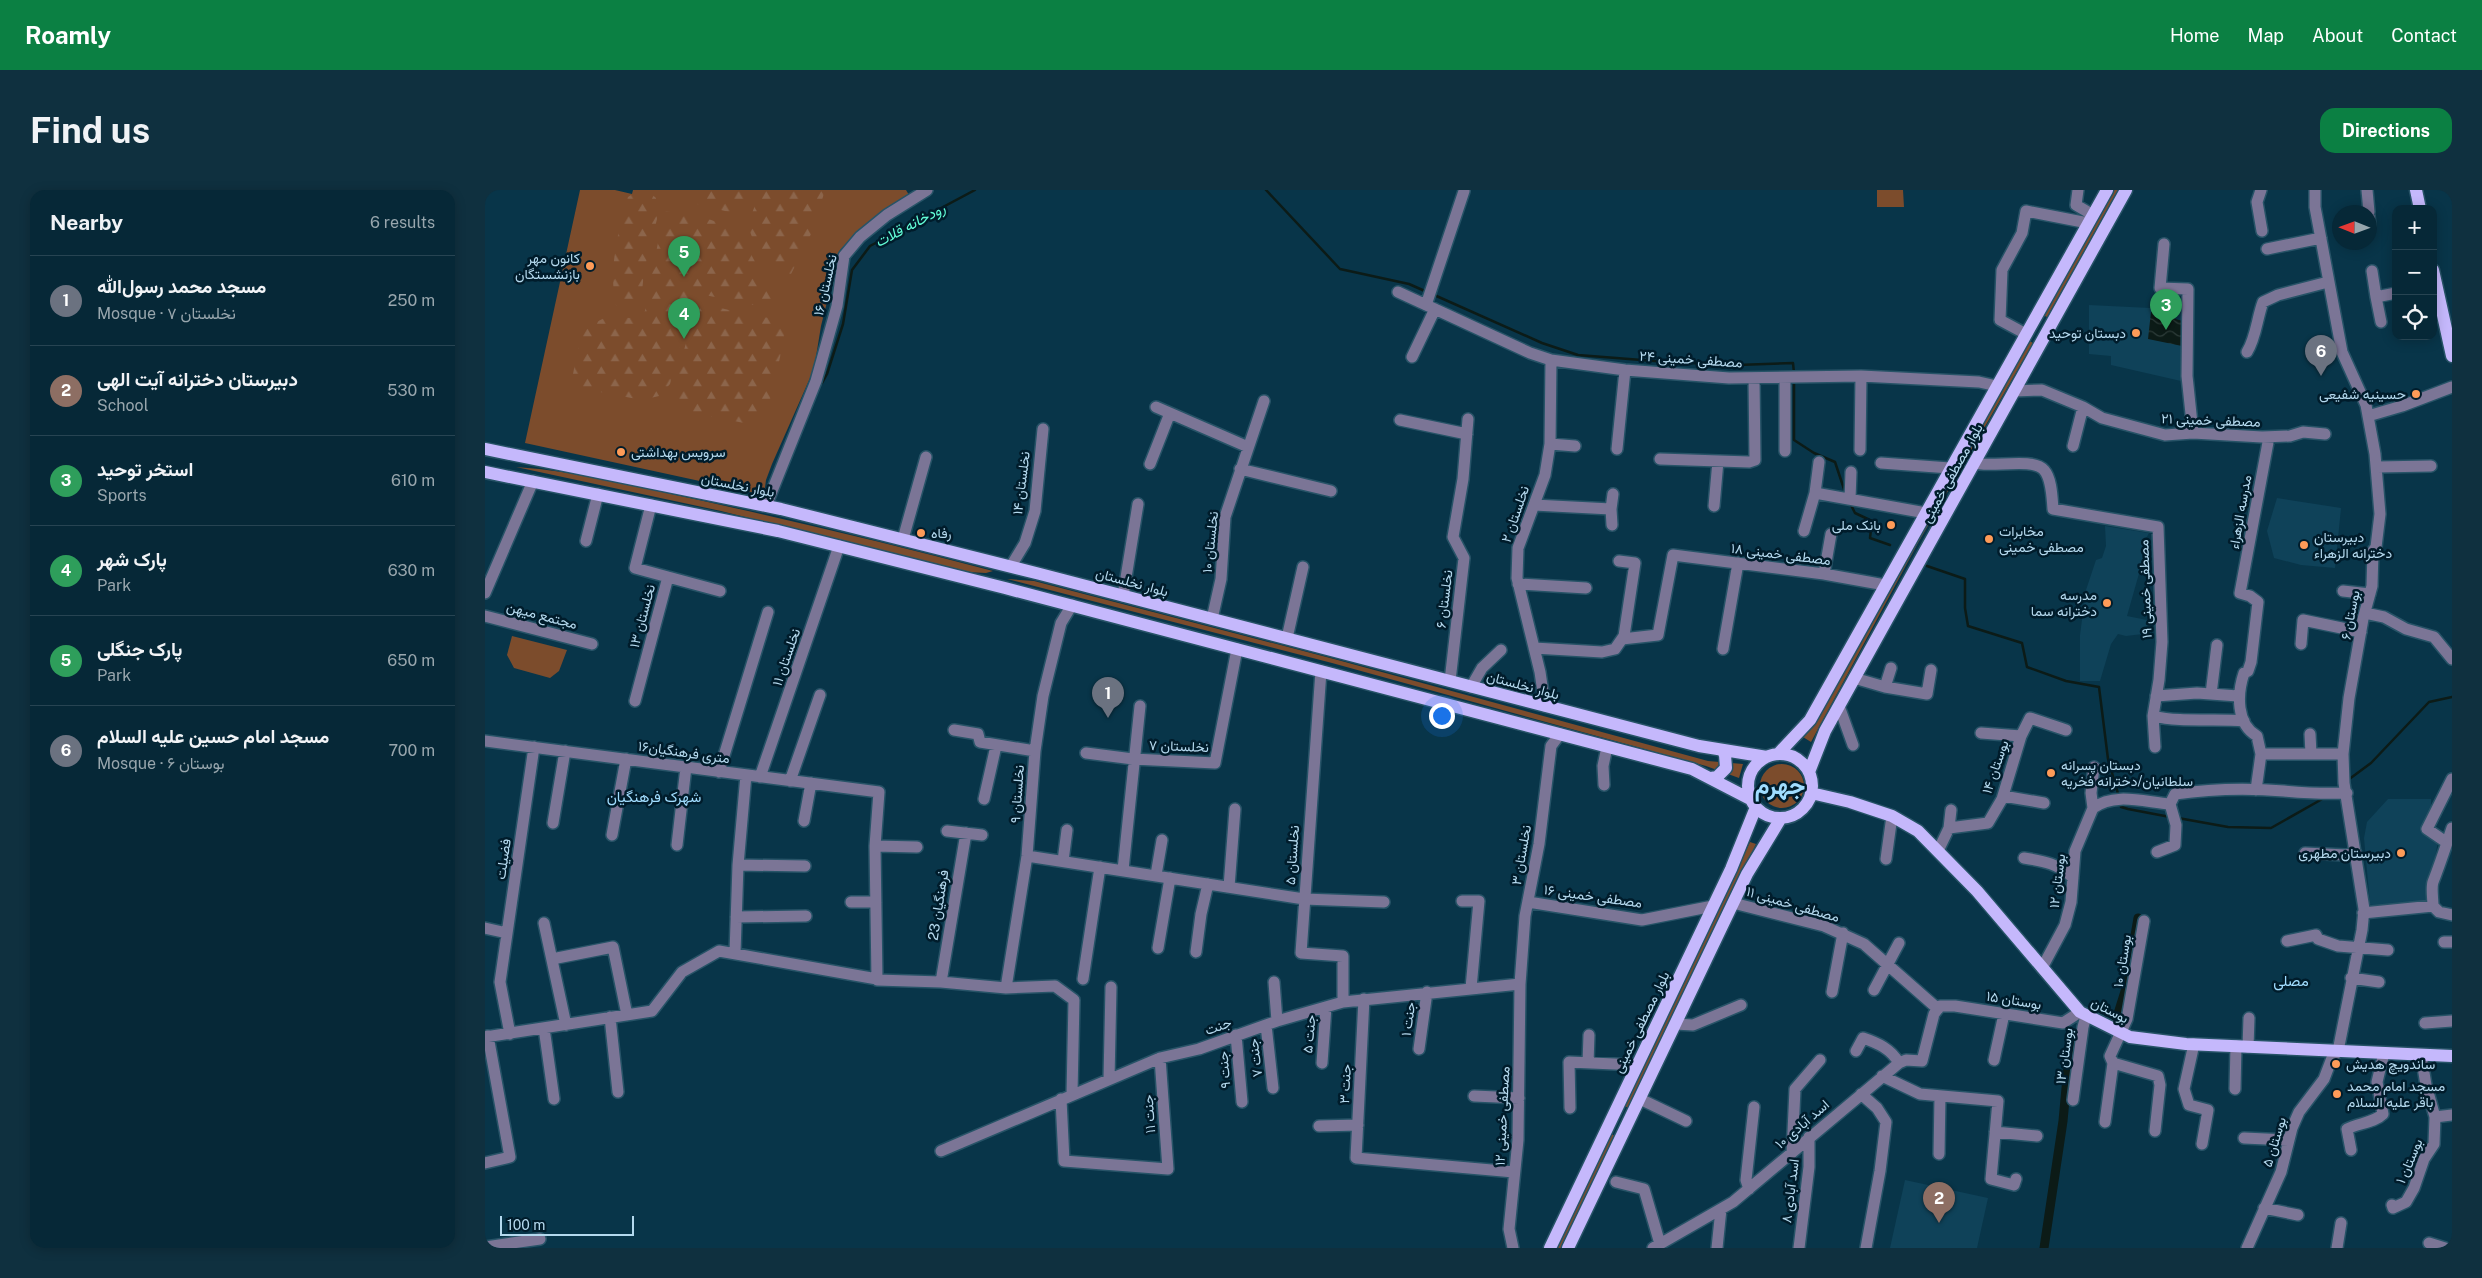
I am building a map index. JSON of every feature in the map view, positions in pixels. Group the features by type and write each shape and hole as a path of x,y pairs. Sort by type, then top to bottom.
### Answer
{"main road":[{"name":"بلوار مصطفی خمینی","path":"1773,755 1810,720 2107,190"},
{"name":"بلوار مصطفی خمینی","path":"1809,772 1825,731 2126,190"},
{"path":"2416,190 2419,205"},
{"path":"2437,292 2449,331 2452,356"},
{"path":"2033,322 2047,332"},
{"name":"بلوار نخلستان","path":"485,449 766,506 1007,565 1699,746 1773,755"},
{"path":"485,472 778,531 839,546 1692,769 1753,803 1772,817 1781,818 1800,810 1807,802 1811,793 1809,772 1796,758 1773,755 1753,770 1749,779 1753,803"},
{"path":"997,586 1007,565"},
{"path":"1711,778 1717,777 1725,768 1725,755 1721,750"},
{"name":"بوستان","path":"1811,793 1850,802 1892,816 1918,831 1977,891 2083,1014 2122,1034 2130,1037 2194,1044 2452,1056"},
{"name":"بلوار مصطفی خمینی","path":"1550,1248 1713,906 1753,803"},
{"path":"1569,1248 1747,874 1781,818"},
{"path":"1614,1114 1629,1122"}],"street":[{"name":"نخلستان ۱۶","path":"766,506 799,420 817,381 837,306 844,256 860,237 887,215 927,190"},
{"path":"2078,190 2076,205 2091,219"},
{"path":"2261,190 2257,202 2262,231"},
{"name":"بوستان ۶","path":"2315,190 2315,207 2342,352 2366,405 2377,467 2376,476 2380,514 2376,547 2373,551 2370,594 2349,698 2343,754 2344,782 2356,853 2363,913 2359,947 2351,978 2338,1051"},
{"path":"2367,190 2368,205"},
{"path":"1412,357 1430,307 1464,191"},
{"path":"2026,334 2000,320 2002,270 2022,233 2026,212 2091,219"},
{"path":"2267,249 2321,238"},
{"path":"2164,244 2161,288 2188,289 2187,376 2193,433"},
{"path":"2371,272 2381,322"},
{"path":"2247,352 2252,344 2257,318 2263,302 2279,295 2328,282"},
{"name":"مصطفی خمینی ۲۴","path":"1397,292 1530,353 1551,360 1625,370 1729,378 1861,376 1979,382 1997,386"},
{"path":"2376,297 2392,294"},
{"name":"نخلستان ۲","path":"1545,706 1541,672 1518,584 1518,548 1545,475 1550,444 1551,360"},
{"path":"1617,450 1625,370"},
{"path":"1859,450 1861,376"},
{"path":"1660,459 1749,462 1755,460 1754,378"},
{"path":"1785,378 1785,451"},
{"path":"2368,416 2402,406 2452,387"},
{"name":"مصطفی خمینی ۲۱","path":"2014,391 2042,390 2083,406 2102,418 2165,435 2193,433 2269,437 2303,432 2325,434"},
{"name":"نخلستان ۱۰","path":"1212,619 1221,580 1225,517 1264,401"},
{"path":"2073,446 2083,406"},
{"path":"1156,407 1248,447"},
{"path":"1150,464 1170,413"},
{"name":"نخلستان ۶","path":"1449,681 1464,558 1453,537 1463,479 1469,419"},
{"path":"1400,420 1467,434"},
{"name":"نخلستان ۱۴","path":"1007,565 1025,543 1035,511 1043,429"},
{"name":"مدرسه الزهراء","path":"2238,696 2244,674 2251,662 2258,602 2251,596 2240,593 2269,437"},
{"path":"1550,444 1575,446"},
{"path":"903,539 926,458"},
{"path":"1714,506 1718,461"},
{"path":"1803,531 1815,493 1819,462"},
{"path":"1881,463 1950,468"},
{"name":"مصطفی خمینی ۱۹","path":"1974,463 1984,466 2026,463 2044,470 2051,490 2053,509 2158,527 2162,642 2153,716 2155,747"},
{"path":"2377,467 2431,466"},
{"path":"1240,469 1331,491"},
{"path":"1850,499 1851,472"},
{"path":"485,593 533,481"},
{"path":"1815,493 1926,513"},
{"path":"587,541 598,494"},
{"path":"1612,525 1611,509 1613,494"},
{"path":"1123,596 1138,504"},
{"name":"نخلستان ۱۳","path":"635,701 668,577 635,568 651,505"},
{"path":"1534,505 1611,509"},
{"path":"1824,574 1831,534"},
{"name":"نخلستان ۱۱","path":"760,777 839,546"},
{"name":"مصطفی خمینی ۱۸","path":"1622,639 1658,635 1673,555 1824,574 1885,585"},
{"path":"1534,648 1602,652 1615,649 1622,639 1635,563 1619,561"},
{"path":"1723,649 1738,563"},
{"path":"1287,638 1303,567"},
{"path":"668,577 720,590"},
{"path":"1518,584 1586,588"},
{"path":"2343,591 2370,594"},
{"name":"نخلستان ۹","path":"1006,988 1027,856 1035,751 1043,696 1061,623 1071,606"},
{"path":"719,772 768,612"},
{"path":"2365,614 2384,617 2398,626 2434,637 2452,659"},
{"name":"مجتمع میهن","path":"485,616 592,644"},
{"path":"2301,644 2303,620 2361,632"},
{"path":"2211,694 2217,646"},
{"name":"نخلستان ۷","path":"1086,753 1133,759 1215,763 1237,649"},
{"path":"1471,687 1482,668 1501,650"},
{"path":"1885,687 1891,668"},
{"path":"1854,678 1885,687 1927,694 1931,670"},
{"name":"نخلستان ۵","path":"1321,671 1301,953 1343,956 1343,1002"},
{"path":"2156,696 2211,694 2238,696 2247,730 2257,736 2261,754 2256,790"},
{"path":"790,781 820,695"},
{"path":"1123,870 1133,759 1137,746 1139,706"},
{"path":"1839,706 1853,745"},
{"path":"2153,716 2167,720 2218,719 2244,721"},
{"name":"بوستان ۱۴","path":"1949,828 1988,823 2003,796 2021,736 2030,718 2066,730"},
{"path":"953,730 978,734 980,742 1035,751"},
{"path":"1981,733 2021,736"},
{"name":"نخلستان ۳","path":"1520,984 1528,902 1539,844 1551,746 1560,734"},
{"path":"2310,734 2311,754"},
{"name":"۱۶متری فرهنگیان","path":"485,741 879,792 875,846"},
{"path":"984,799 996,746"},
{"name":"فضیلت","path":"510,1034 500,982 534,747"},
{"path":"1604,785 1603,766 1607,747"},
{"path":"553,823 565,751"},
{"path":"2261,754 2343,754"},
{"path":"612,835 626,759"},
{"name":"۱۲ بوستان","path":"2042,968 2065,926 2073,878 2075,851 2093,808 2091,793 2094,766"},
{"path":"677,845 686,767"},
{"path":"735,954 738,865 746,775"},
{"path":"2447,842 2427,829 2452,779"},
{"path":"804,821 811,783"},
{"path":"2157,852 2175,845 2177,825 2170,804 2175,794 2256,790 2311,794 2347,793"},
{"path":"2003,796 2044,803"},
{"path":"2093,808 2104,800 2123,798 2170,804"},
{"path":"1229,887 1235,809"},
{"path":"1938,851 1949,828 1951,810"},
{"path":"1886,859 1892,816"},
{"path":"2452,828 2440,868 2433,883 2433,906 2439,912 2452,912"},
{"path":"1063,860 1067,830"},
{"path":"947,831 982,835"},
{"name":"فرهنگیان 23","path":"941,982 966,832"},
{"path":"1156,875 1162,840"},
{"path":"877,979 875,846 917,847"},
{"path":"2305,853 2346,855 2356,853"},
{"path":"1027,856 1063,860 1304,899 1384,902"},
{"path":"2024,858 2044,861 2063,868 2073,878"},
{"path":"738,865 805,866"},
{"path":"1083,979 1100,867"},
{"path":"2440,868 2452,867"},
{"path":"1157,948 1170,878"},
{"path":"1196,952 1201,914 1209,884"},
{"path":"1461,900 1479,901 1471,988"},
{"path":"851,902 876,902"},
{"name":"مصطفی خمینی ۱۶","path":"1528,902 1642,920 1713,906"},
{"name":"مصطفی خمینی ۱۱","path":"1733,903 1843,933 1864,944 1939,1008"},
{"path":"2363,913 2433,906"},
{"path":"736,917 806,916"},
{"name":"بوستان ۱۰","path":"2113,1063 2110,1056 2122,1034 2130,1003 2144,922"},
{"path":"544,923 565,1024"},
{"path":"485,928 507,933"},
{"path":"1832,992 1843,933"},
{"path":"2287,941 2316,935 2318,939 2329,944 2388,950"},
{"path":"1874,990 1899,943"},
{"path":"552,958 613,947 627,1015"},
{"path":"485,1163 509,1157 487,1037 652,1011 682,972 719,951 877,979 1006,988 1055,986 1075,1000 1072,1094"},
{"path":"2351,978 2379,982"},
{"name":"جنت ۷","path":"1273,1088 1271,1023 1274,982"},
{"name":"جنت","path":"941,1151 1160,1058 1199,1049 1271,1023 1343,1002 1520,984"},
{"name":"مصطفی خمینی ۱۲","path":"1513,1248 1509,1229 1519,1098 1520,984"},
{"path":"1109,1079 1111,987"},
{"name":"جنت ۱","path":"1419,1049 1427,992"},
{"name":"جنت ۳","path":"1364,1000 1356,1158 1514,1172"},
{"path":"1675,1024 1693,1025 1741,1005"},
{"name":"جنت ۵","path":"1322,1064 1327,1007"},
{"name":"بوستان ۱۵","path":"1939,1008 2004,1014 2063,1023 2083,1014"},
{"name":"اسد آبادی ۱۰","path":"1657,1246 1749,1189 1899,1063 1905,1060 1922,1060 1934,1014 1939,1008"},
{"path":"1994,1060 2004,1014"},
{"name":"بوستان ۱۳","path":"2073,1100 2083,1028 2083,1014"},
{"path":"610,1017 618,1092"},
{"path":"2235,1089 2249,1018"},
{"path":"2425,1022 2452,1021"},
{"path":"543,1028 554,1099"},
{"name":"جنت ۹","path":"1236,1035 1242,1102"},
{"path":"1588,1063 1589,1035"},
{"path":"1856,1051 1863,1038 1877,1043 1889,1051 1899,1063"},
{"path":"2194,1044 2184,1089 2189,1105 2208,1110 2202,1144"},
{"name":"بوستان ۵","path":"2247,1248 2281,1172 2289,1140 2299,1112 2317,1090 2329,1070 2332,1058 2338,1051"},
{"path":"2351,1150 2347,1129 2365,1121 2377,1120 2383,1114 2377,1082 2384,1053"},
{"name":"بوستان ۱","path":"2392,1205 2393,1208 2406,1202 2415,1188 2424,1159 2434,1144 2435,1117 2426,1085 2421,1055"},
{"name":"جنت ۱۱","path":"1061,1099 1064,1161 1168,1169 1160,1058"},
{"path":"1792,1153 1795,1089 1820,1060"},
{"path":"1570,1108 1569,1062 1637,1065"},
{"path":"2105,1122 2113,1063 2158,1076 2160,1085 2155,1132"},
{"path":"1882,1076 1920,1094 1998,1101 1991,1179 2013,1186 2016,1178"},
{"path":"1861,1094 1877,1108 1886,1122 1881,1171 1866,1248"},
{"path":"1475,1096 1519,1098"},
{"path":"1939,1154 1940,1096"},
{"path":"1640,1099 1686,1121"},
{"path":"1749,1189 1746,1180 1754,1107"},
{"path":"2435,1117 2452,1115"},
{"path":"1319,1126 1358,1125"},
{"path":"1995,1132 2037,1136"},
{"name":"اسد آبادی ۸","path":"1799,1248 1809,1167 1809,1137"},
{"path":"2244,1138 2289,1140"},
{"path":"1616,1182 1644,1189 1657,1246"},
{"path":"1717,1248 1721,1208"},
{"path":"2264,1208 2298,1215"},
{"path":"2337,1248 2341,1223"},
{"path":"485,1247 540,1239"},
{"path":"2429,1243 2445,1248"}],"shaded area":[{"name":"دبستان توحید","path":"2089,305 2150,308 2152,312 2183,321 2181,381 2111,365 2111,356 2089,354"},
{"name":"دبیرستان دخترانه الزهراء","path":"2277,498 2341,508 2335,568 2301,565 2274,558 2267,531"},
{"name":"مدرسه دخترانه سما","path":"2105,526 2149,533 2143,544 2151,550 2142,563 2127,616 2152,621 2151,633 2126,636 2118,634 2111,644 2100,681 2080,681 2080,635 2086,590 2096,560 2102,558 2106,546"},
{"name":"دبیرستان مطهری","path":"2388,799 2431,799 2431,816 2420,831 2438,841 2428,899 2424,901 2373,906 2370,904 2364,838 2367,822"},
{"path":"1905,1180 1988,1198 1977,1248 1890,1248"}],"green space":[{"path":"580,190 615,190 632,194 633,190 906,190 909,195 861,229 840,250 821,326 814,369 772,464 766,480 764,495 525,443"},
{"path":"700,190 753,190 745,208 735,213 697,204"},
{"path":"761,190 825,190 813,230 787,282 777,275 765,260 750,231 751,215"},
{"path":"1877,190 1903,190 1904,207 1877,207"},
{"path":"2111,190 2118,190 2047,317 2041,314"},
{"path":"637,191 649,192 656,198 657,219 644,271 641,303 632,311 621,309 616,305 613,278 615,251 628,197"},
{"path":"664,211 716,221 742,237 776,302 769,308 695,293 692,297 670,384 659,396 642,400 574,387 573,374 581,333 604,318 613,316 632,318 641,315 645,311"},
{"path":"704,304 754,316 779,319 786,327 771,395 763,420 759,426 699,414 674,405 673,399 689,333 699,310"},
{"path":"2028,340 2033,343 1918,543 1811,742 1803,737"},
{"path":"516,467 562,472 631,485 846,534 993,571 986,573 967,572 721,511"},
{"path":"1007,579 1034,581 1334,659 1708,761 1743,764 1739,778 1706,766 1332,663"},
{"path":"512,636 567,650 559,671 550,678 514,668 507,655"},
{"path":"1786,764 1798,770 1803,777 1803,795 1798,802 1791,807 1778,808 1770,805 1763,798 1760,782 1763,774 1770,767"},
{"path":"1750,842 1756,844 1629,1108 1624,1106"},
{"path":"1611,1134 1616,1136 1561,1248 1554,1248"}],"water":[{"path":"2151,312 2183,321 2182,346 2148,339"}],"waterway":[{"name":"رودخانه قلات","path":"822,383 827,374 843,324 852,270 870,246 975,190"},
{"path":"1266,190 1340,269 1409,284 1427,292"},
{"path":"1432,294 1542,343 1578,355 1737,365 1793,363 1794,373"},
{"path":"1794,381 1794,440 1814,453 1835,462 1845,492"},
{"path":"1850,503 1855,513 1872,521 1870,538 1890,545"},
{"path":"1927,566 1965,579 1965,608 1968,626 2022,643 2027,667 2066,681 2099,687 2108,759 2119,797"},
{"path":"2348,780 2371,763 2429,702 2452,697"},
{"path":"2178,818 2228,827 2271,828 2324,798"},
{"path":"2120,802 2121,807 2170,817"},
{"path":"2116,1020 2126,988 2138,918"},
{"path":"2044,1248 2063,1121 2071,1034"}],"place":[{"name":"کانون مهر بازنشستگان","path":"590,266"},
{"name":"پارک جنگلی","path":"684,277"},
{"name":"استخر توحید","path":"2166,330"},
{"name":"دبستان توحید","path":"2136,333"},
{"name":"پارک شهر","path":"684,339"},
{"name":"مسجد امام حسین علیه السلام","path":"2321,376"},
{"name":"حسینیه شفیعی","path":"2416,394"},
{"name":"سرویس بهداشتی","path":"621,452"},
{"name":"بانک ملی","path":"1891,525"},
{"name":"رفاه","path":"921,533"},
{"name":"مخابرات مصطفی خمینی","path":"1989,539"},
{"name":"دبیرستان دخترانه الزهراء","path":"2304,545"},
{"name":"مدرسه دخترانه سما","path":"2107,603"},
{"name":"مسجد محمد رسول‌الله","path":"1108,718"},
{"name":"دبستان پسرانه سلطانیان/دخترانه فخریه","path":"2051,773"},
{"name":"دبیرستان مطهری","path":"2401,853"},
{"name":"ساندویچ هدیش","path":"2336,1064"},
{"name":"مسجد امام محمد باقر علیه السلام","path":"2337,1094"},
{"name":"دبیرستان دخترانه آیت الهی","path":"1939,1223"}],"district":[{"name":"جهرم","path":"1780,786"},
{"name":"شهرک فرهنگیان","path":"654,797"},
{"name":"مصلی","path":"2291,981"}]}
